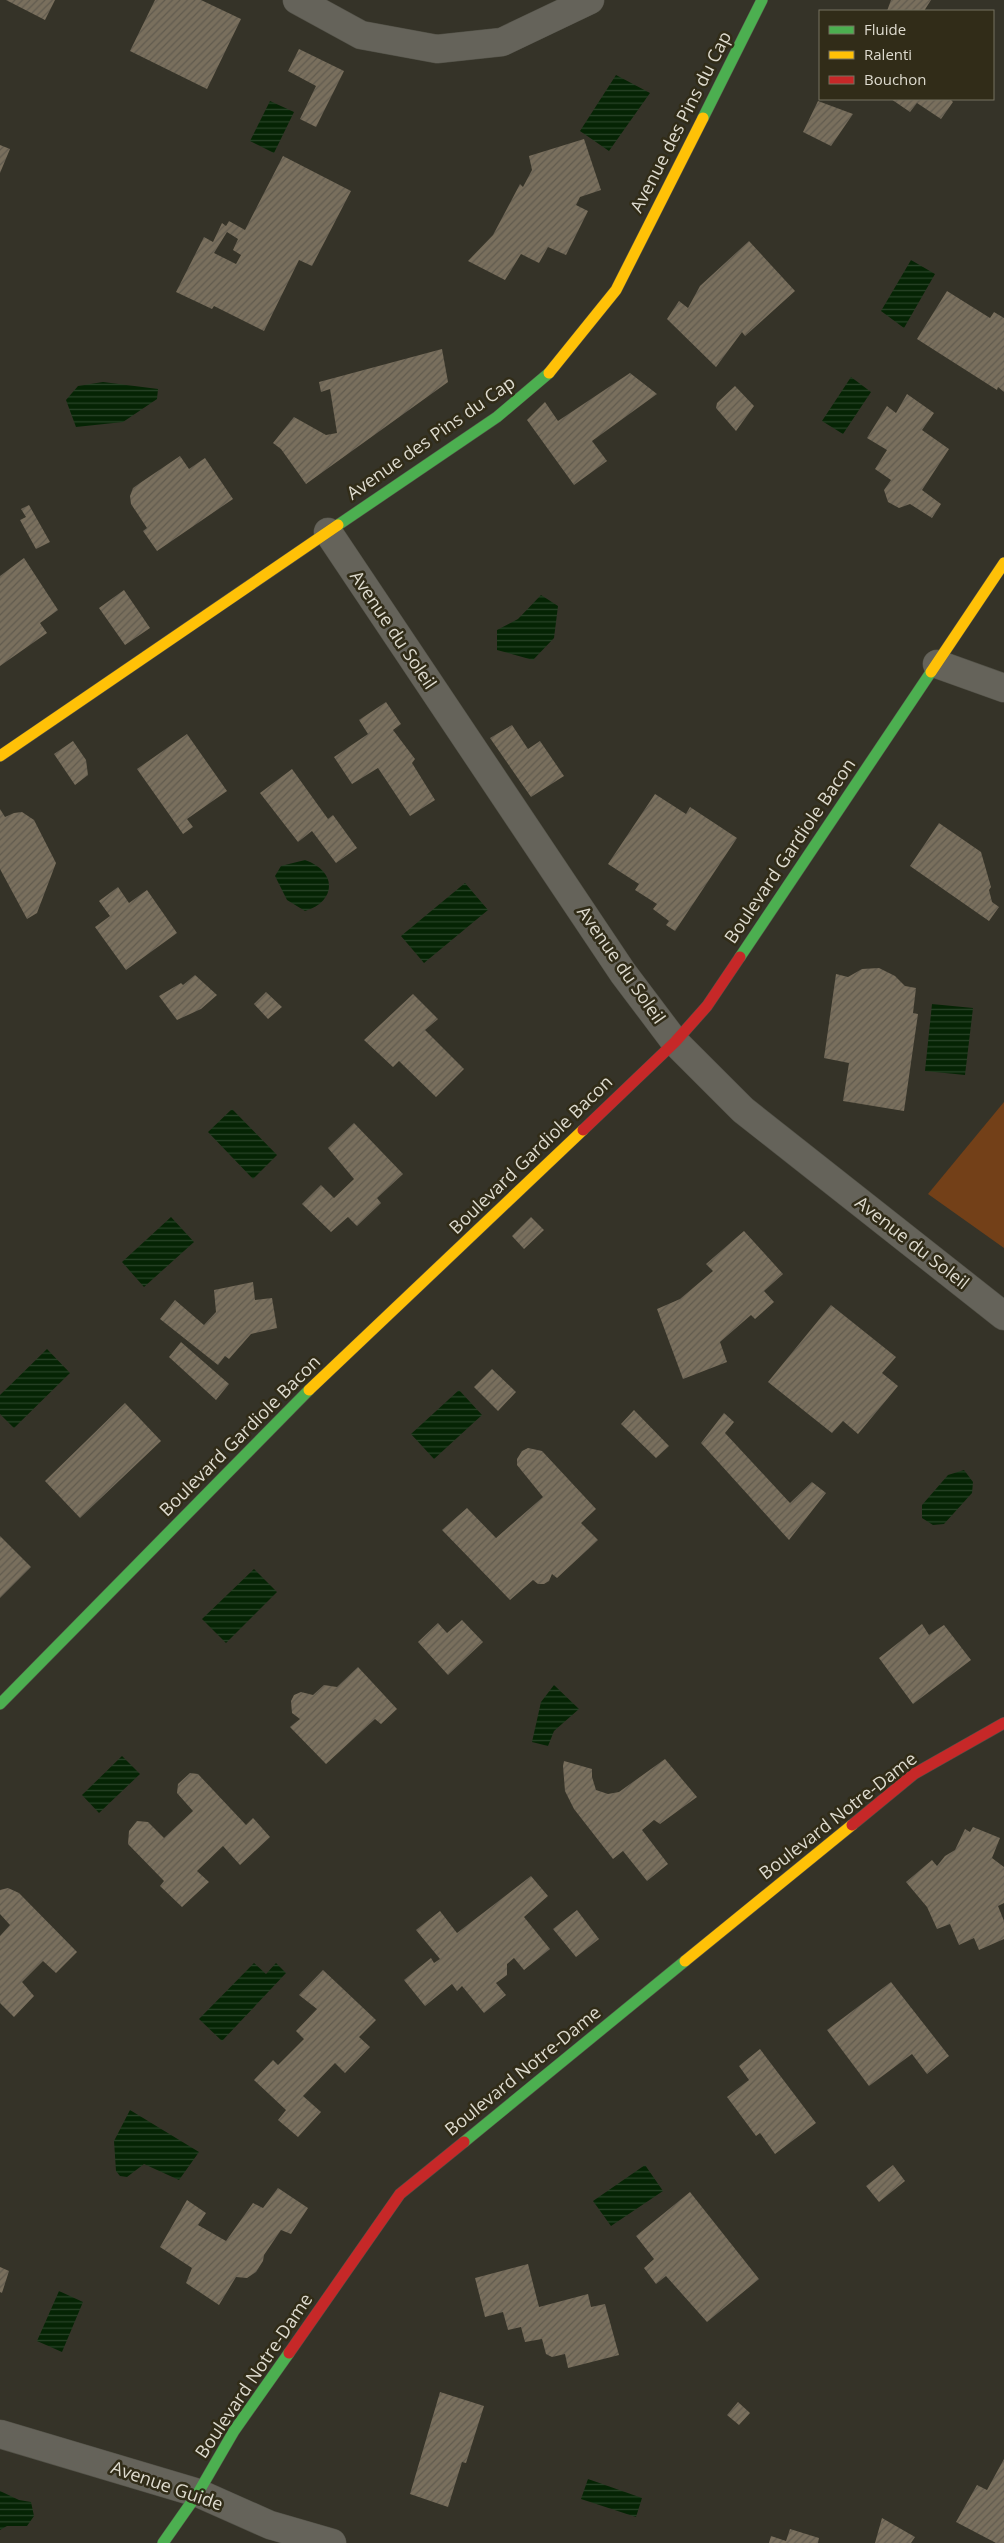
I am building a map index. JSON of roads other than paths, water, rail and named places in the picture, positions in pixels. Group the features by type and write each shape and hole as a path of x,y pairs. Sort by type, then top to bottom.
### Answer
{"street":[{"path":"297,0 361,35 437,49 502,42 590,0"},
{"name":"Avenue des Pins du Cap","path":"0,756 498,418 553,370 616,290 762,0"},
{"name":"Avenue du Soleil","path":"328,532 623,973 675,1042 743,1110 1004,1316"},
{"name":"Boulevard Gardiole Bacon","path":"0,1704 297,1402 675,1042 707,1006 1004,563"},
{"path":"937,664 1004,688"},
{"name":"Boulevard Notre-Dame","path":"163,2543 198,2494 234,2431 400,2194 914,1774 1004,1723"},
{"name":"Avenue Guide","path":"0,2434 198,2494 270,2525 332,2543"}]}
